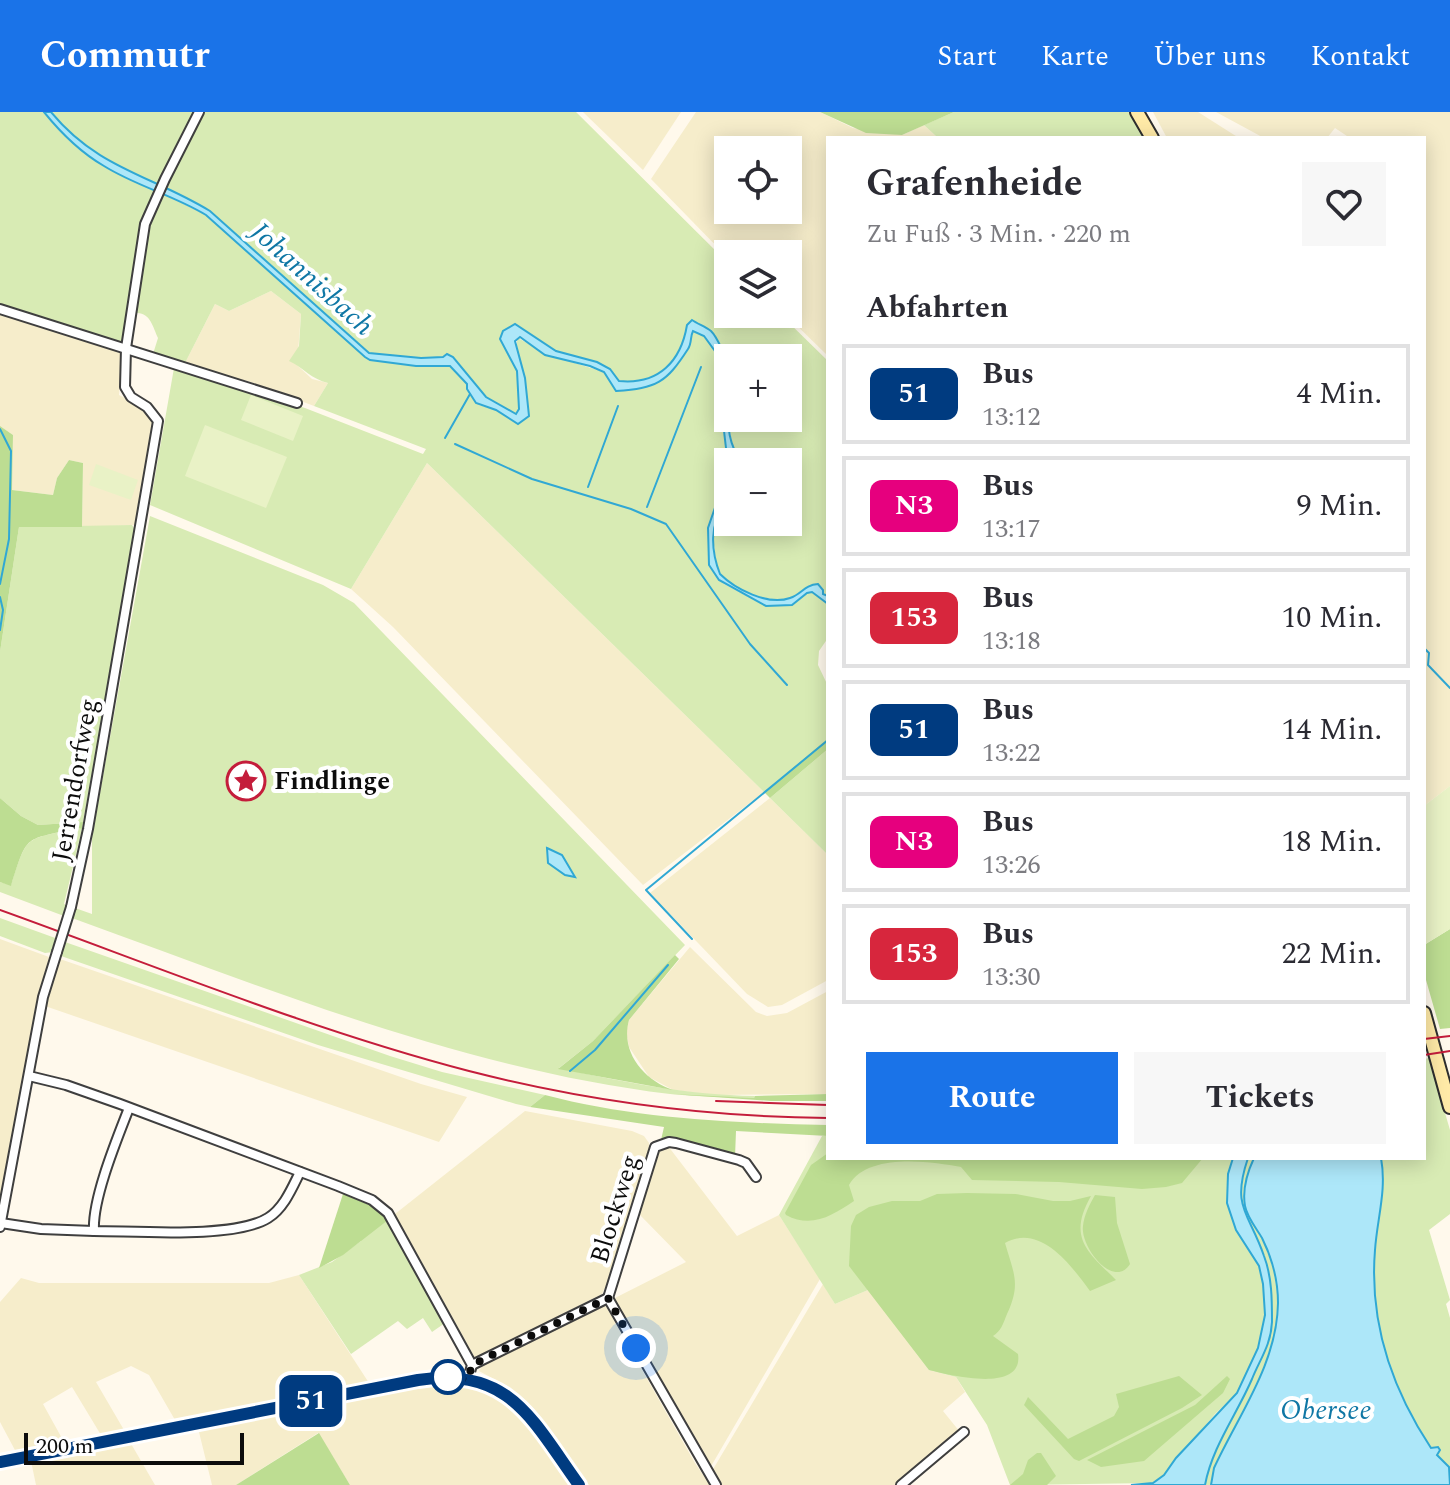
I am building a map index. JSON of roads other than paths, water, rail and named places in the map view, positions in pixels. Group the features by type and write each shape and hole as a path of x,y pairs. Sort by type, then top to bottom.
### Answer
{"main road":[{"path":"1137,112 1151,136"},
{"path":"1426,1020 1450,1107"}],"street":[{"name":"Jerrendorfweg","path":"0,1225 43,997 71,907 88,829 158,421 147,407 131,397 125,387 126,348 144,230 155,199 199,112"},
{"path":"0,309 297,403"},
{"path":"29,1076 66,1085 372,1200 388,1213 472,1365 468,1379"},
{"path":"94,1231 99,1199 129,1108"},
{"name":"Blockweg","path":"608,1298 655,1147 676,1143 739,1160 746,1163 756,1177"},
{"path":"0,1225 94,1231 185,1231 250,1225 267,1218 280,1207 300,1172"},
{"path":"472,1365 608,1298 716,1485"},
{"path":"0,1462 443,1377 468,1379 494,1388 517,1402 579,1485"},
{"path":"901,1485 964,1432"}],"water":[{"path":"44,112 51,112 69,131 106,159 210,211 369,353 421,358 447,354 453,357 486,397 516,414 519,409 517,371 500,339 503,331 515,324 556,351 597,362 610,369 619,381 646,379 666,368 679,350 687,325 692,320 709,330 719,344 714,344 714,350 704,336 693,331 688,349 659,382 616,391 604,372 545,355 520,337 515,341 525,378 529,416 518,424 496,410 476,403 467,384 450,366 416,366 365,357 206,215 95,161"},
{"path":"724,432 730,432 734,448 726,448"},
{"path":"714,511 715,557 720,574 734,585 762,598 781,600 818,584 826,595 826,602 812,592 792,605 766,606 719,580 709,565 708,528"},
{"path":"547,848 562,855 575,877 565,875 548,863"},
{"path":"1232,1160 1247,1160 1241,1188 1242,1199 1269,1272 1272,1305 1270,1338 1219,1444 1205,1485 1131,1485 1153,1483 1164,1475 1237,1393 1258,1348 1265,1315 1263,1284 1259,1266 1236,1230 1227,1203 1228,1174"},
{"name":"Obersee","path":"1253,1160 1381,1160 1382,1193 1374,1277 1380,1329 1386,1354 1405,1402 1431,1448 1438,1447 1440,1450 1437,1455 1449,1467 1450,1485 1211,1485 1214,1468 1264,1368 1276,1325 1278,1295 1274,1270 1266,1246 1245,1206 1249,1169"}],"waterway":[{"path":"647,507 701,367"},
{"path":"445,438 470,394"},
{"path":"588,487 618,406"},
{"path":"0,429 11,451 9,539 0,584"},
{"path":"455,444 532,479 631,509 666,524 750,644 787,685"},
{"path":"0,597 3,610 0,630"},
{"path":"1426,650 1429,653 1428,665 1450,688"},
{"path":"692,939 646,890 826,742"},
{"path":"570,1071 595,1050 668,965"}],"railway":[{"path":"0,910 292,1017 469,1071 558,1091 647,1105 693,1111 826,1118"},
{"path":"1426,1039 1450,1036"},
{"path":"1426,1055 1450,1051"},
{"path":"716,1101 826,1105"}],"place":[{"name":"Findlinge","path":"246,781"}],"water label":[{"name":"Johannisbach","path":"312,279"}]}
